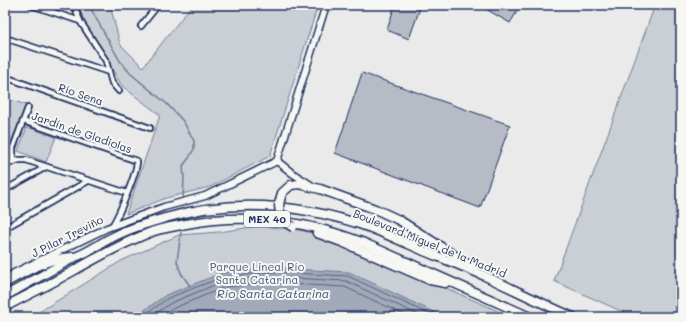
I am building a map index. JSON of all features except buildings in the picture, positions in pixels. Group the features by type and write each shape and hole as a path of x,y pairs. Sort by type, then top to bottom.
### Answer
{"highway":[{"path":"450,282 430,280 342,242 293,226 284,220 280,213 279,208 281,195 290,185 299,184 320,189 379,211 399,220 485,276"},
{"name":"Boulevard Miguel de la Madrid","path":"5,296 115,236 137,227 170,216 215,208 264,206 322,214 372,229 485,276 573,317"},
{"name":"MEX 40","path":"5,307 118,247 156,230 185,224 230,218 276,220 301,224 340,234 364,243 530,317"},
{"path":"5,280 47,261 75,257"}],"street":[{"path":"31,5 80,21"},
{"path":"74,5 80,21 99,49 109,69 112,83 119,91"},
{"path":"141,26 158,5"},
{"path":"5,280 21,270 114,224 158,208 205,196 277,160 326,5"},
{"path":"5,38 109,69"},
{"name":"Río Sena","path":"5,78 150,128"},
{"path":"13,160 13,148 28,108"},
{"name":"Jardín de Gladiolas","path":"22,121 135,160 137,163 127,193"},
{"path":"5,165 13,160 26,160 88,182 127,193 114,224"},
{"path":"277,160 292,174 320,189"},
{"path":"5,190 46,167"},
{"path":"5,228 88,182"}],"green space":[{"path":"79,5 110,5 120,44 143,67 192,5 318,5 270,156 210,187 166,198 126,214 160,115 122,86 82,18"},
{"path":"655,5 681,5 681,317 634,317 554,281"},
{"path":"5,98 26,105 5,157"},
{"path":"27,127 56,137 46,162 18,151"},
{"name":"Parque Lineal Río Santa Catarina","path":"258,226 299,230 329,237 496,310 506,317 31,317 121,261 179,235 219,232"}],"water":[{"name":"Río Santa Catarina","path":"271,268 349,272 444,317 135,317 166,295 222,273"}],"waterway":[{"path":"91,5 91,9 120,61 131,74 167,104 183,121 194,141 194,149 183,166 183,200"},
{"path":"181,232 177,262 181,273 190,286"}]}
